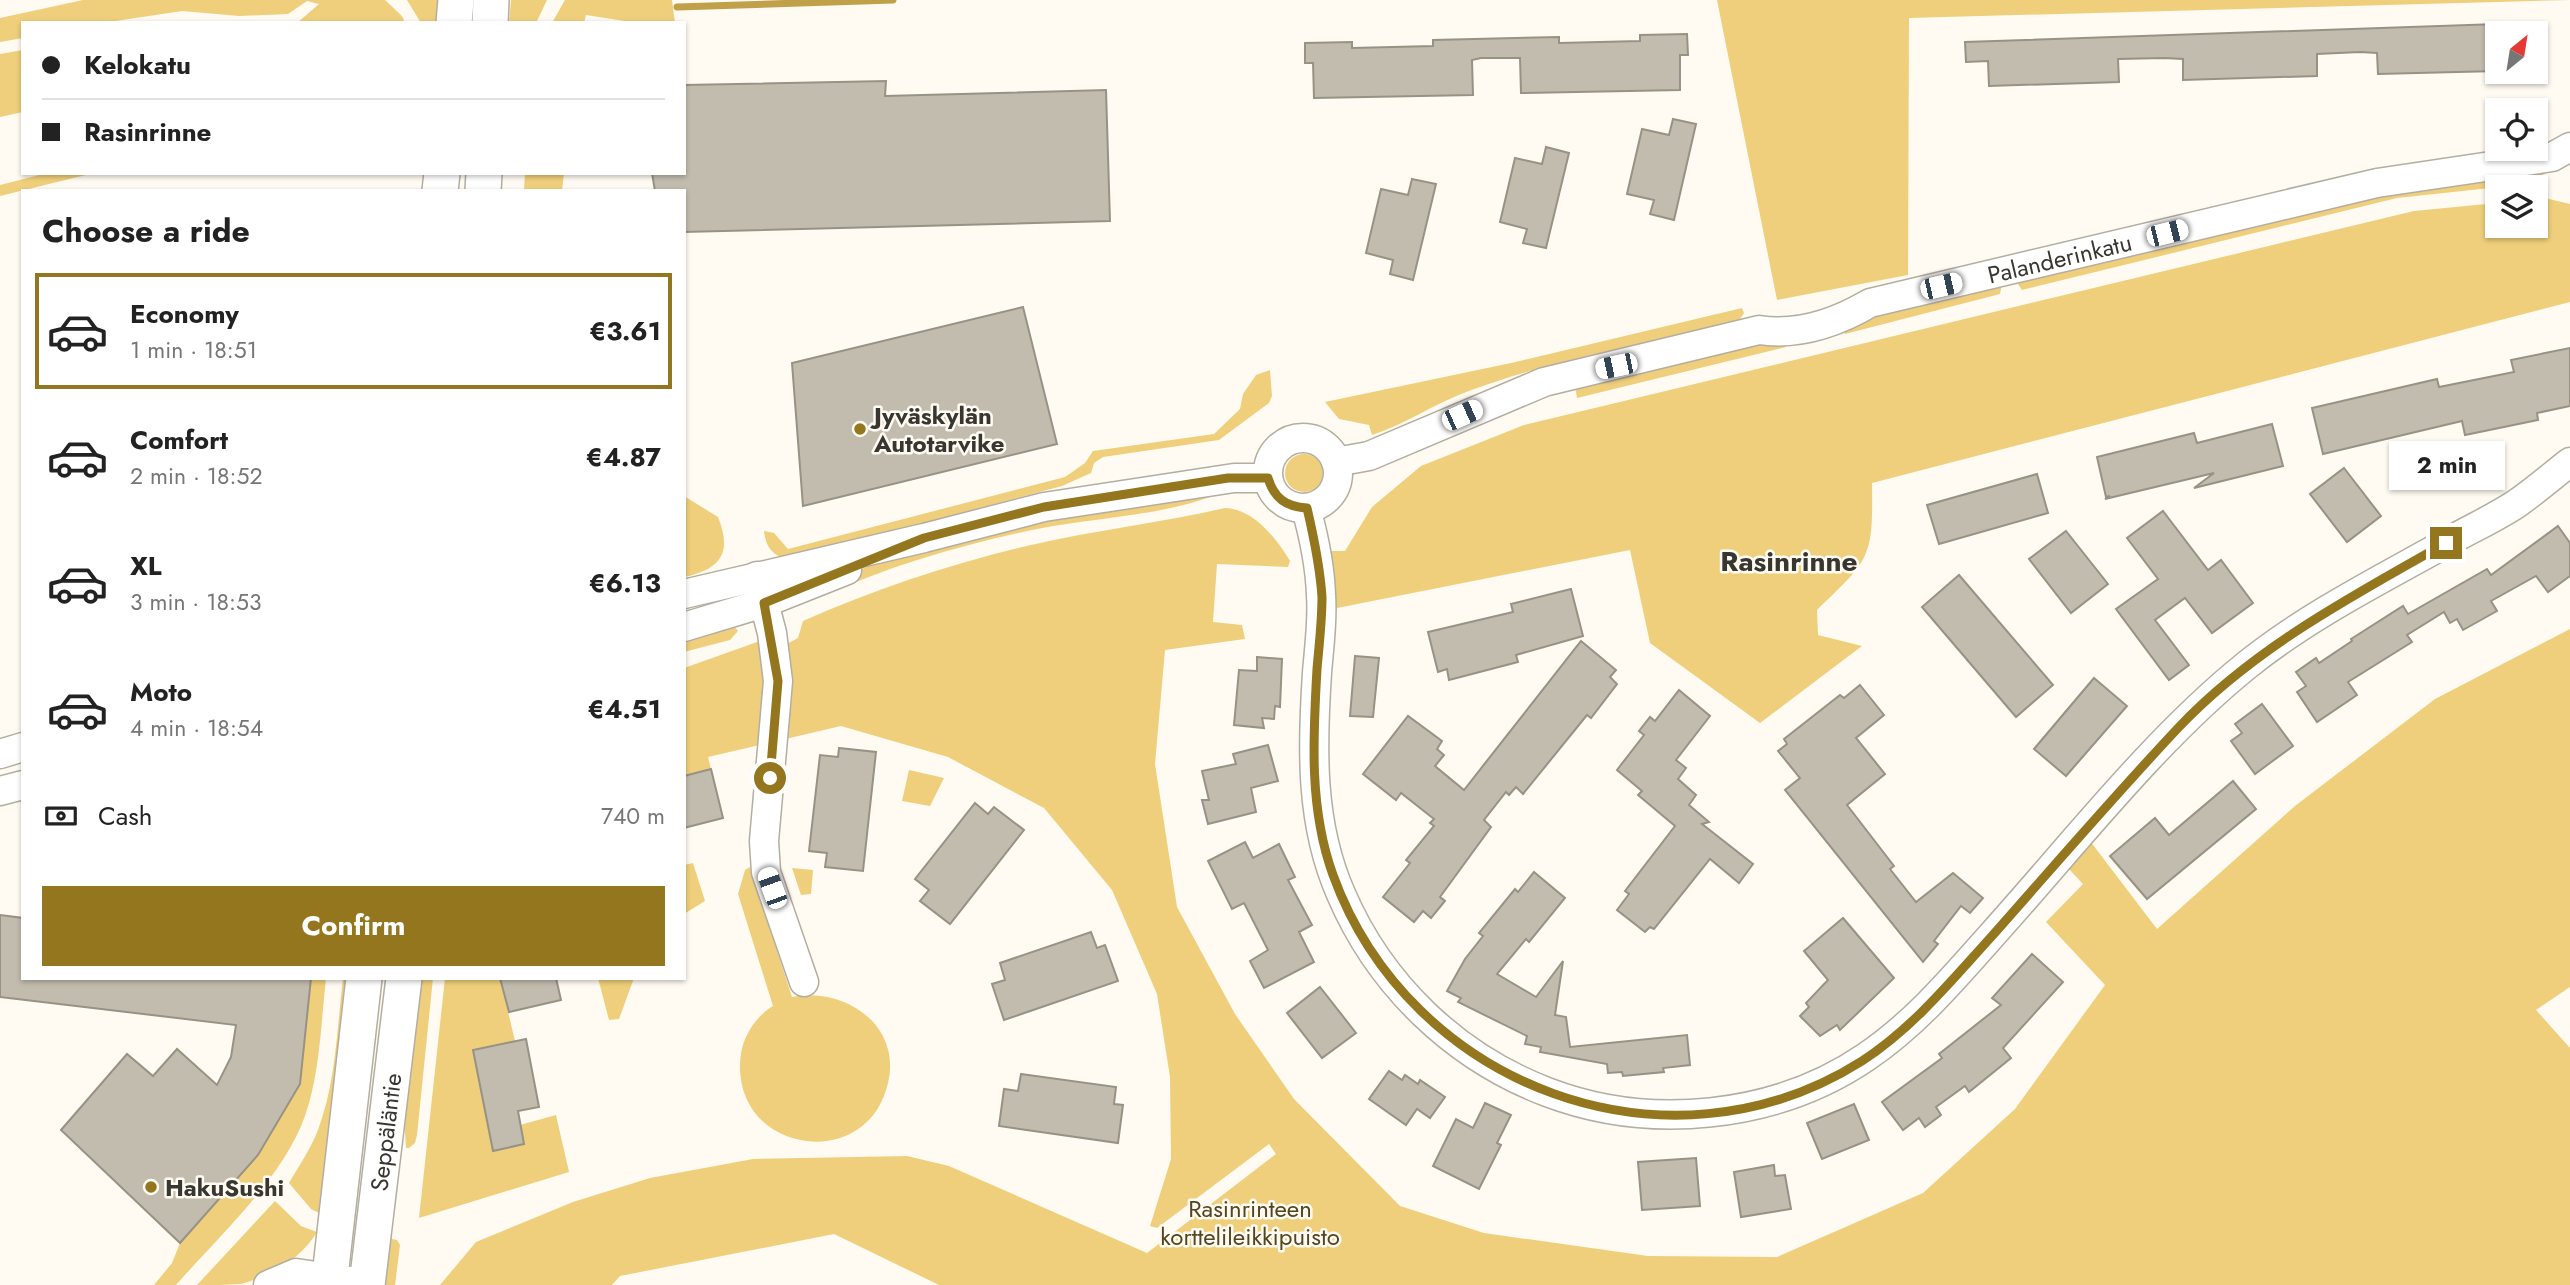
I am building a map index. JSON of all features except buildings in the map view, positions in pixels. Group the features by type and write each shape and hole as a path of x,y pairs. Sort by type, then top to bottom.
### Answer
{"main road":[{"path":"454,21 456,0"},
{"path":"490,21 491,0"},
{"name":"Seppäläntie","path":"329,1280 363,980"},
{"name":"Seppäläntie","path":"367,1285 404,980"}],"street":[{"name":"Palanderinkatu","path":"1336,461 1369,456 1544,382 1759,330 1778,333 1812,328 1842,319 1870,303 2377,183 2564,156"},
{"path":"1297,439 1321,443 1336,461 1337,482 1333,492 1326,500 1307,508 1296,508 1278,497 1268,478 1272,457 1278,449 1297,439"},
{"path":"1307,508 1317,550 1322,600 1312,753 1316,799 1332,872 1355,924 1376,957 1417,1008 1458,1044 1500,1071 1564,1099 1632,1113 1672,1115 1716,1112 1773,1100 1832,1077 1887,1043 1956,976 2182,724 2249,663 2334,607 2516,504 2570,462"},
{"path":"686,627 760,589 924,538 1044,507 1228,478 1268,478"},
{"path":"686,594 760,589"},
{"path":"760,589 778,681 764,841 766,872 804,982"},
{"path":"0,754 21,748"},
{"path":"0,791 21,786"},
{"path":"268,1285 296,1273 367,1285"}],"green space":[{"path":"83,0 385,0 404,21 299,21 319,4 307,1 288,14 239,16 182,11 115,21 21,21 21,38 0,42 0,18"},
{"path":"407,0 438,0 437,21 420,21"},
{"path":"511,0 547,0 537,21 509,21"},
{"path":"565,0 672,0 675,21 625,21 586,15 584,21 553,21"},
{"path":"1717,0 2570,0 1909,18 1908,275 1777,300"},
{"path":"21,50 21,112 0,117 0,54"},
{"path":"2546,171 2543,175 2509,175"},
{"path":"39,175 86,175 0,196 0,185"},
{"path":"525,175 564,175 562,189 524,189"},
{"path":"2485,178 2485,189 2397,198 2022,290 2016,281 2398,187"},
{"path":"2548,199 2570,204 2570,302 1872,483 1871,527 1865,555 1849,579 1817,610 1818,635 1862,646 1760,723 1650,643 1630,550 1332,609 1331,551 1345,551 1372,507 1421,466 1524,425 2414,211 2485,204 2485,238 2548,238"},
{"path":"2002,284 2000,294 1845,334 1844,327 1862,318"},
{"path":"1742,308 1744,313 1738,322 1567,361 1501,380 1456,396 1372,435 1369,425 1339,419 1325,402 1511,363"},
{"path":"1764,341 1784,341 1786,347 1577,398 1575,386"},
{"path":"1270,370 1272,396 1269,403 1219,440 1103,457 1094,463 1091,473 1062,486 786,560 773,552 766,541 764,531 774,533 788,549 1065,477 1085,463 1093,451 1214,434 1240,409 1243,394 1256,375"},
{"path":"1304,454 1317,460 1323,473 1317,486 1304,492 1291,486 1285,473 1291,460"},
{"path":"1221,493 1175,507 1032,530 979,542 899,566 823,596 816,595 846,574 965,535 1038,517"},
{"path":"686,497 718,517 724,540 720,557 715,564 686,577"},
{"name":"Rasinrinteen korttelileikkipuisto","path":"1225,508 1245,513 1271,534 1290,561 1288,567 1217,564 1213,622 1242,625 1245,639 1165,650 1155,764 1177,907 1235,1014 1294,1099 1400,1206 1484,1233 1648,1256 1777,1257 1923,1193 2015,1109 2105,985 2046,922 2083,884 2068,868 2090,841 2157,929 2295,806 2435,699 2570,629 2570,987 2536,1010 2570,1048 2570,1285 939,1285 834,1234 620,1276 612,1285 440,1285 476,1242 573,1202 650,1178 753,1159 907,1156 949,1166 1147,1253 1276,1154 1269,1144 1157,1228 1150,1226 1171,1159 1170,1077 1157,994 1112,890 1044,808 948,757 841,726 708,757 711,769 686,775 686,667 760,641 764,656 798,638 803,621 858,598 973,560 1055,540"},
{"path":"733,625 738,631 730,640 686,651 686,637"},
{"path":"909,770 944,778 930,806 902,801"},
{"path":"693,863 705,901 686,913 686,865"},
{"path":"750,867 792,997 812,995 849,1004 865,1014 877,1027 886,1044 890,1062 888,1083 875,1113 854,1132 829,1141 801,1140 776,1131 755,1113 742,1087 741,1053 745,1039 757,1020 773,1006 738,894 745,870"},
{"path":"792,868 813,870 811,894 801,895"},
{"path":"310,980 326,980 314,1083 295,1139 266,1184 176,1285 154,1285 172,1263 180,1243 258,1155 300,1084"},
{"path":"343,980 347,980 321,1214 311,1209 289,1183 318,1130 329,1093"},
{"path":"422,980 433,980 417,1135 415,1143 409,1148 406,1148 403,1101"},
{"path":"445,980 500,980 515,1041 473,1050 493,1150 524,1144 520,1125 556,1115 569,1172 419,1218"},
{"path":"599,980 633,980 619,1019 609,1020"},
{"path":"275,1201 301,1226 317,1232 303,1250 284,1265 252,1281 241,1284 197,1285"},
{"path":"387,1238 397,1240 400,1245 395,1285 377,1285"}],"waterway":[{"path":"677,7 893,0"}],"place":[{"name":"Jyväskylän Autotarvike","path":"860,429"},
{"name":"HakuSushi","path":"151,1187"}],"district":[{"name":"Rasinrinne","path":"1789,561"}],"route":[{"path":"770,778 778,681 772,633 764,603 924,538 1044,507 1228,478 1268,478 1278,497 1286,504 1307,508 1317,550 1322,600 1312,753 1316,799 1332,872 1355,924 1376,957 1417,1008 1442,1031 1466,1050 1531,1086 1564,1099 1632,1113 1672,1115 1716,1112 1747,1107 1809,1087 1861,1061 1887,1043 1956,976 2182,724 2249,663 2334,607 2446,543"}]}
